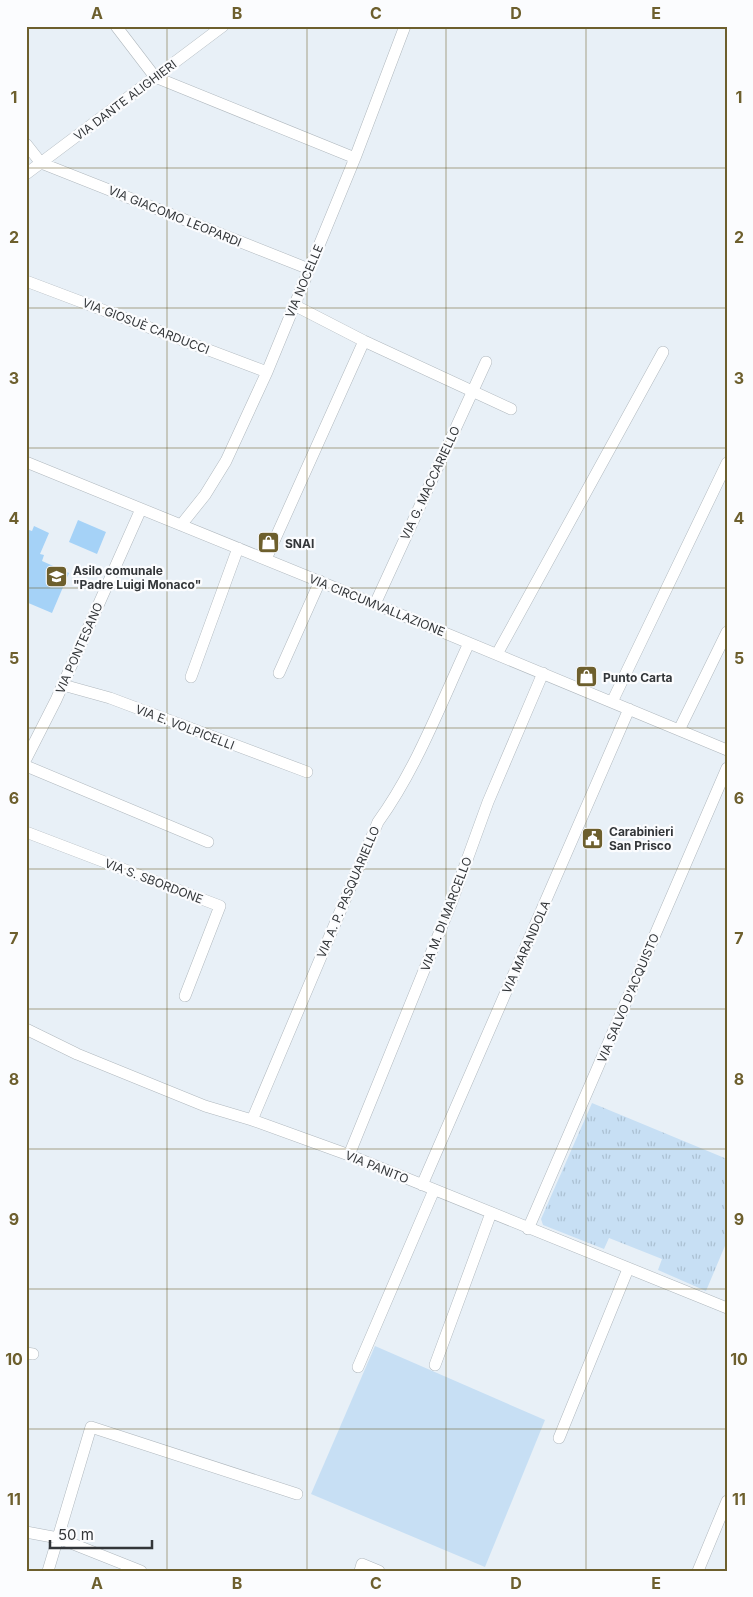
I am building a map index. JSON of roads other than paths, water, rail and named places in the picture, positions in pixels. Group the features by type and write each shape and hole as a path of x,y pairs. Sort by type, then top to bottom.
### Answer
{"street":[{"path":"116,26 155,77 355,158"},
{"name":"VIA DANTE ALIGHIERI","path":"26,174 223,26"},
{"name":"VIA NOCELLE","path":"181,525 205,495 226,461 267,372 355,158 405,26"},
{"path":"26,144 41,163"},
{"name":"VIA GIACOMO LEOPARDI","path":"41,163 309,269"},
{"name":"VIA GIOSUÈ CARDUCCI","path":"26,281 267,372"},
{"path":"294,305 364,341 511,410"},
{"path":"266,559 364,341"},
{"path":"497,654 663,352"},
{"name":"VIA G. MACCARIELLO","path":"375,604 486,362"},
{"name":"VIA CIRCUMVALLAZIONE","path":"26,462 469,642 727,750"},
{"path":"612,702 727,464"},
{"name":"VIA PONTESANO","path":"26,759 63,685 141,509"},
{"path":"191,677 238,548"},
{"path":"279,674 320,581"},
{"path":"679,730 727,632"},
{"name":"VIA A. P. PASQUARIELLO","path":"252,1120 378,822 399,792 412,768 469,642"},
{"name":"VIA M. DI MARCELLO","path":"349,1155 451,904 488,802 542,673"},
{"name":"VIA E. VOLPICELLI","path":"63,685 110,698 307,772"},
{"name":"VIA MARANDOLA","path":"422,1184 629,709"},
{"path":"26,766 208,842"},
{"name":"VIA SALVO D'ACQUISTO","path":"528,1229 727,768"},
{"name":"VIA S. SBORDONE","path":"26,832 220,906 185,996"},
{"name":"VIA PANITO","path":"26,1030 77,1054 196,1102 349,1155 727,1308"},
{"path":"358,1367 434,1190"},
{"path":"435,1365 491,1213"},
{"path":"559,1438 628,1269"},
{"path":"48,1571 91,1427 297,1494"},
{"path":"698,1571 727,1501"},
{"path":"26,1532 58,1538 141,1571"},
{"path":"360,1571 362,1564 379,1571"}],"place":[{"name":"SNAI","path":"269,543"},
{"name":"Asilo comunale \"Padre Luigi Monaco\"","path":"57,577"},
{"name":"Punto Carta","path":"587,677"},
{"name":"Carabinieri San Prisco","path":"593,838"}]}
